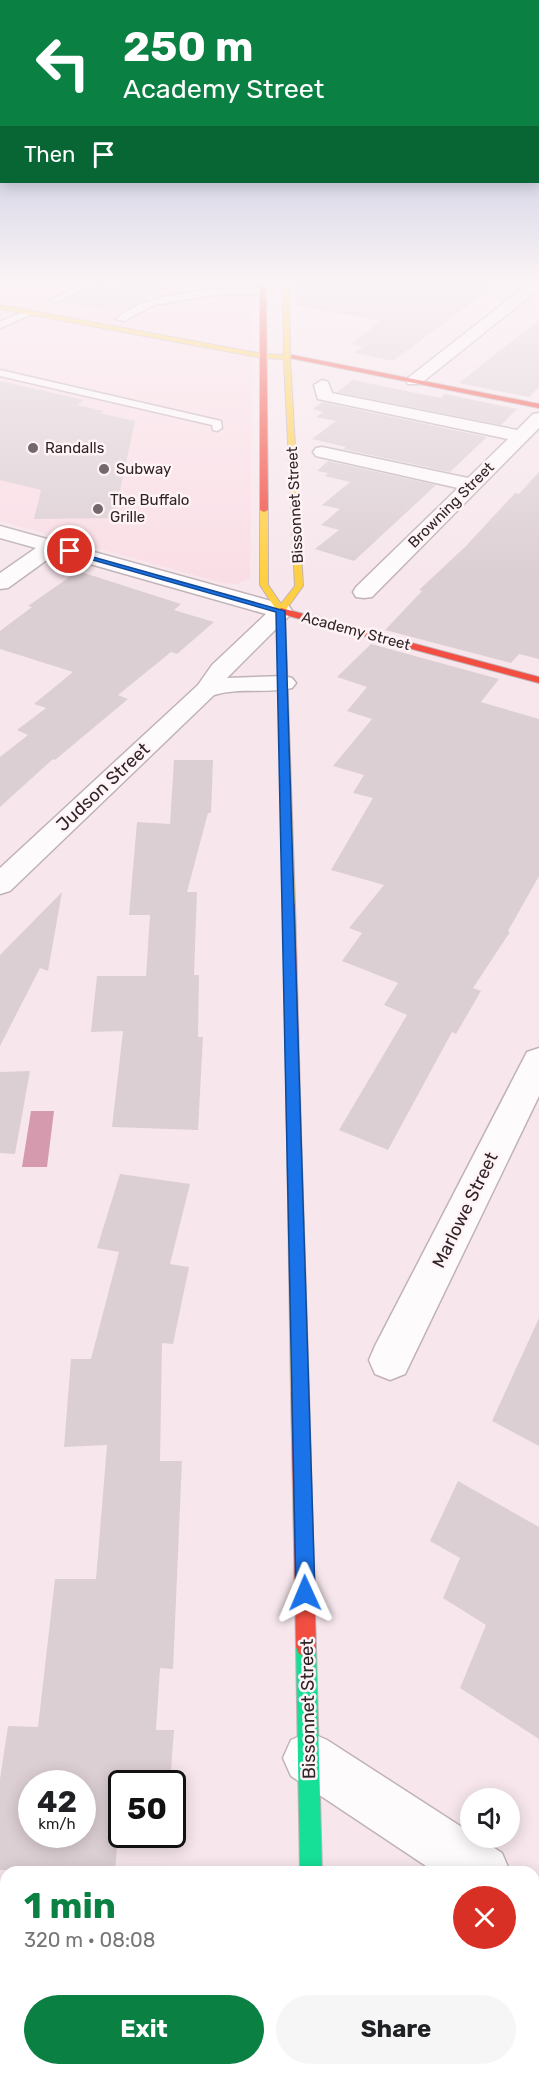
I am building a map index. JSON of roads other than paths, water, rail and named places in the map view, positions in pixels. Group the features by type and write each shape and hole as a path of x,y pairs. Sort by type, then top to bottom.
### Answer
{"main road":[{"name":"Bissonnet Street","path":"263,381 264,585 281,611 284,683 311,1866"},
{"name":"Bissonnet Street","path":"281,611 299,586 288,381"},
{"path":"414,381 539,406"},
{"name":"Academy Street","path":"281,611 539,680"}],"street":[{"path":"322,386 324,396 521,436"},
{"name":"Browning Street","path":"364,592 539,418"},
{"path":"322,452 472,485"},
{"name":"Academy Street","path":"0,531 281,611"},
{"path":"0,583 53,546"},
{"name":"Judson Street","path":"0,884 206,690 220,669 281,611"},
{"name":"Judson Street","path":"206,690 224,684 242,682 284,683"},
{"name":"Marlowe Street","path":"390,1360 539,1061"},
{"path":"309,1758 474,1866"}],"lane":[{"path":"34,381 217,423 217,428"}],"place":[{"name":"Randalls","path":"33,448"},
{"name":"Subway","path":"104,469"},
{"name":"The Buffalo Grille","path":"98,509"}]}
